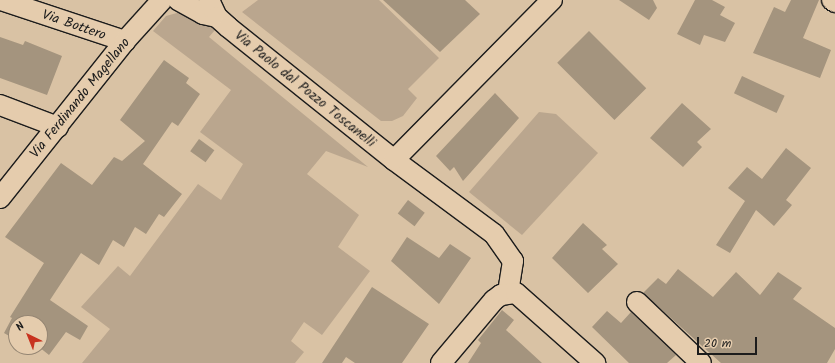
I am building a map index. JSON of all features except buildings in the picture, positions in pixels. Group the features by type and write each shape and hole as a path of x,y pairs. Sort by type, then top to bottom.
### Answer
{"street":[{"name":"Via Bottero","path":"1,0 125,42"},
{"name":"Via Ferdinando Magellano","path":"0,198 125,42 162,0"},
{"name":"Via Paolo dal Pozzo Toscanelli","path":"178,0 203,14 213,9 394,160 494,234 513,261 508,293"},
{"path":"394,160 552,0"},
{"path":"0,105 58,127"},
{"path":"441,363 494,300 508,293 516,293 523,297 595,363"},
{"path":"637,302 701,363"}],"shaded area":[{"path":"258,0 379,0 439,58 408,89 417,98 403,116 392,121 381,121 242,12"},
{"path":"184,11 196,15 215,30 209,37 368,167 326,151 307,174 359,215 338,247 370,271 322,335 304,322 291,341 304,352 295,363 82,363 110,329 81,307 118,266 130,276 198,184 221,200 243,164 200,132 231,90 153,31 166,16"},
{"path":"539,112 556,114 598,153 522,235 469,192"}]}
